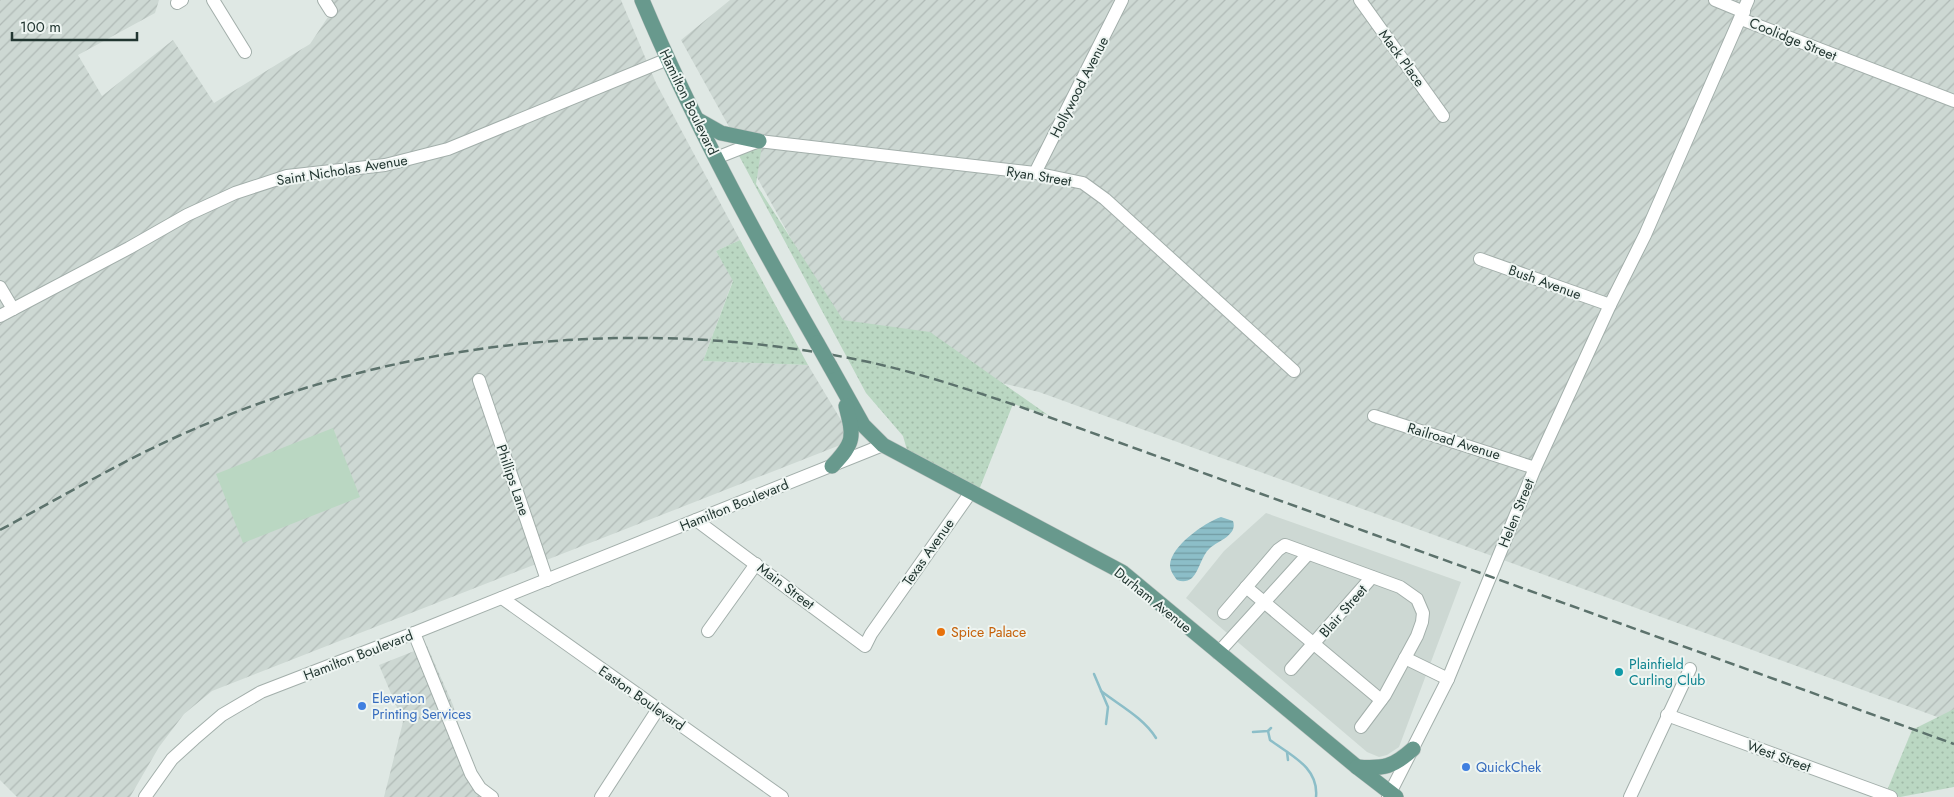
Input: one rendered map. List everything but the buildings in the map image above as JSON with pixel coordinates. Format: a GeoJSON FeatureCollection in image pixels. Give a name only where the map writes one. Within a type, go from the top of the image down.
{"type":"FeatureCollection","features":[{"type":"Feature","properties":{"kind":"main road","name":"Hamilton Boulevard"},"geometry":{"type":"LineString","coordinates":[[642,0],[668,59],[740,206],[863,425],[883,445]]}},
{"type":"Feature","properties":{"kind":"main road"},"geometry":{"type":"LineString","coordinates":[[698,120],[721,133],[759,141]]}},
{"type":"Feature","properties":{"kind":"main road"},"geometry":{"type":"LineString","coordinates":[[832,466],[847,450],[851,439],[851,425],[840,385]]}},
{"type":"Feature","properties":{"kind":"main road","name":"Durham Avenue"},"geometry":{"type":"LineString","coordinates":[[883,445],[1122,572],[1392,796]]}},
{"type":"Feature","properties":{"kind":"main road"},"geometry":{"type":"LineString","coordinates":[[1357,768],[1384,768],[1399,762],[1413,749]]}},
{"type":"Feature","properties":{"kind":"street"},"geometry":{"type":"LineString","coordinates":[[213,0],[245,52]]}},
{"type":"Feature","properties":{"kind":"street"},"geometry":{"type":"LineString","coordinates":[[324,0],[331,11]]}},
{"type":"Feature","properties":{"kind":"street","name":"Hollywood Avenue"},"geometry":{"type":"LineString","coordinates":[[1035,173],[1122,0]]}},
{"type":"Feature","properties":{"kind":"street","name":"Mack Place"},"geometry":{"type":"LineString","coordinates":[[1360,0],[1443,116]]}},
{"type":"Feature","properties":{"kind":"street"},"geometry":{"type":"LineString","coordinates":[[1715,0],[1744,10]]}},
{"type":"Feature","properties":{"kind":"street","name":"Coolidge Street"},"geometry":{"type":"LineString","coordinates":[[1645,235],[1744,10],[1954,101]]}},
{"type":"Feature","properties":{"kind":"street","name":"Saint Nicholas Avenue"},"geometry":{"type":"LineString","coordinates":[[0,316],[187,215],[235,193],[287,176],[385,165],[448,149],[668,59]]}},
{"type":"Feature","properties":{"kind":"street","name":"Ryan Street"},"geometry":{"type":"LineString","coordinates":[[716,158],[759,141],[1035,173],[1083,183],[1105,198],[1294,371]]}},
{"type":"Feature","properties":{"kind":"street","name":"Helen Street"},"geometry":{"type":"LineString","coordinates":[[1392,796],[1448,679],[1535,468],[1610,305],[1645,235]]}},
{"type":"Feature","properties":{"kind":"street","name":"Bush Avenue"},"geometry":{"type":"LineString","coordinates":[[1480,259],[1610,305]]}},
{"type":"Feature","properties":{"kind":"street"},"geometry":{"type":"LineString","coordinates":[[0,287],[13,309]]}},
{"type":"Feature","properties":{"kind":"street","name":"Phillips Lane"},"geometry":{"type":"LineString","coordinates":[[479,380],[547,580]]}},
{"type":"Feature","properties":{"kind":"street","name":"Railroad Avenue"},"geometry":{"type":"LineString","coordinates":[[1374,416],[1535,468]]}},
{"type":"Feature","properties":{"kind":"street","name":"Hamilton Boulevard"},"geometry":{"type":"LineString","coordinates":[[145,797],[172,759],[222,715],[261,692],[414,633],[883,445]]}},
{"type":"Feature","properties":{"kind":"street","name":"Texas Avenue"},"geometry":{"type":"LineString","coordinates":[[871,634],[971,492]]}},
{"type":"Feature","properties":{"kind":"street","name":"Main Street"},"geometry":{"type":"LineString","coordinates":[[696,520],[865,646],[871,634]]}},
{"type":"Feature","properties":{"kind":"street","name":"Blair Street"},"geometry":{"type":"LineString","coordinates":[[1224,614],[1278,550],[1285,546],[1400,587],[1417,599],[1423,613],[1422,622],[1405,658],[1381,700],[1360,727]]}},
{"type":"Feature","properties":{"kind":"street"},"geometry":{"type":"LineString","coordinates":[[1218,653],[1308,554]]}},
{"type":"Feature","properties":{"kind":"street"},"geometry":{"type":"LineString","coordinates":[[708,631],[756,564]]}},
{"type":"Feature","properties":{"kind":"street","name":"Blair Street"},"geometry":{"type":"LineString","coordinates":[[1291,669],[1372,577]]}},
{"type":"Feature","properties":{"kind":"street","name":"Blair Street"},"geometry":{"type":"LineString","coordinates":[[1246,587],[1381,700]]}},
{"type":"Feature","properties":{"kind":"street","name":"Easton Boulevard"},"geometry":{"type":"LineString","coordinates":[[502,598],[782,797]]}},
{"type":"Feature","properties":{"kind":"street"},"geometry":{"type":"LineString","coordinates":[[414,633],[471,774],[480,788],[492,797]]}},
{"type":"Feature","properties":{"kind":"street"},"geometry":{"type":"LineString","coordinates":[[1405,658],[1448,679]]}},
{"type":"Feature","properties":{"kind":"street"},"geometry":{"type":"LineString","coordinates":[[1630,797],[1690,669]]}},
{"type":"Feature","properties":{"kind":"street"},"geometry":{"type":"LineString","coordinates":[[601,797],[658,709]]}},
{"type":"Feature","properties":{"kind":"street","name":"West Street"},"geometry":{"type":"LineString","coordinates":[[1667,715],[1891,797]]}},
{"type":"Feature","properties":{"kind":"shaded area"},"geometry":{"type":"Polygon","coordinates":[[[0,0],[159,0],[155,13],[78,55],[102,96],[173,40],[214,103],[310,44],[328,17],[318,0],[621,0],[656,83],[740,240],[716,251],[733,280],[703,361],[808,365],[853,440],[212,691],[184,714],[159,747],[130,797],[17,797],[0,780],[0,0]]]}},
{"type":"Feature","properties":{"kind":"shaded area"},"geometry":{"type":"Polygon","coordinates":[[[730,0],[1954,0],[1954,723],[1039,392],[851,347],[681,40],[730,0]]]}},
{"type":"Feature","properties":{"kind":"shaded area"},"geometry":{"type":"Polygon","coordinates":[[[1266,513],[1461,582],[1399,747],[1387,755],[1379,757],[1367,752],[1186,598],[1224,551],[1266,513]]]}},
{"type":"Feature","properties":{"kind":"shaded area"},"geometry":{"type":"Polygon","coordinates":[[[427,646],[453,705],[472,771],[499,797],[384,797],[403,722],[379,665],[427,646]]]}},
{"type":"Feature","properties":{"kind":"green space"},"geometry":{"type":"Polygon","coordinates":[[[762,145],[756,184],[843,320],[930,332],[1048,415],[1013,404],[979,490],[907,450],[903,436],[866,393],[737,152],[762,145]]]}},
{"type":"Feature","properties":{"kind":"green space"},"geometry":{"type":"Polygon","coordinates":[[[740,240],[808,365],[703,361],[733,281],[716,251],[740,240]]]}},
{"type":"Feature","properties":{"kind":"green space"},"geometry":{"type":"Polygon","coordinates":[[[333,428],[360,497],[243,543],[216,474],[333,428]]]}},
{"type":"Feature","properties":{"kind":"green space"},"geometry":{"type":"Polygon","coordinates":[[[1954,709],[1954,787],[1900,797],[1886,793],[1912,730],[1954,709]]]}},
{"type":"Feature","properties":{"kind":"water"},"geometry":{"type":"Polygon","coordinates":[[[1221,517],[1233,521],[1233,530],[1207,551],[1192,578],[1185,581],[1177,580],[1171,571],[1170,565],[1176,550],[1206,524],[1221,517]]]}},
{"type":"Feature","properties":{"kind":"waterway"},"geometry":{"type":"LineString","coordinates":[[1094,674],[1108,707],[1106,724]]}},
{"type":"Feature","properties":{"kind":"waterway"},"geometry":{"type":"LineString","coordinates":[[1101,691],[1138,718],[1156,738]]}},
{"type":"Feature","properties":{"kind":"waterway"},"geometry":{"type":"LineString","coordinates":[[1253,732],[1268,731],[1271,728]]}},
{"type":"Feature","properties":{"kind":"waterway"},"geometry":{"type":"LineString","coordinates":[[1268,731],[1270,740],[1302,763],[1308,770],[1316,787],[1316,797]]}},
{"type":"Feature","properties":{"kind":"waterway"},"geometry":{"type":"LineString","coordinates":[[1287,752],[1288,760]]}},
{"type":"Feature","properties":{"kind":"railway"},"geometry":{"type":"LineString","coordinates":[[0,530],[124,463],[199,427],[278,397],[360,373],[443,355],[527,343],[611,338],[696,339],[780,347],[883,365],[941,381],[1018,406],[1954,744]]}},
{"type":"Feature","properties":{"kind":"place","name":"Spice Palace"},"geometry":{"type":"Point","coordinates":[941,632]}},
{"type":"Feature","properties":{"kind":"place","name":"Plainfield Curling Club"},"geometry":{"type":"Point","coordinates":[1619,672]}},
{"type":"Feature","properties":{"kind":"place","name":"Elevation Printing Services"},"geometry":{"type":"Point","coordinates":[362,706]}},
{"type":"Feature","properties":{"kind":"place","name":"QuickChek"},"geometry":{"type":"Point","coordinates":[1466,767]}}]}
